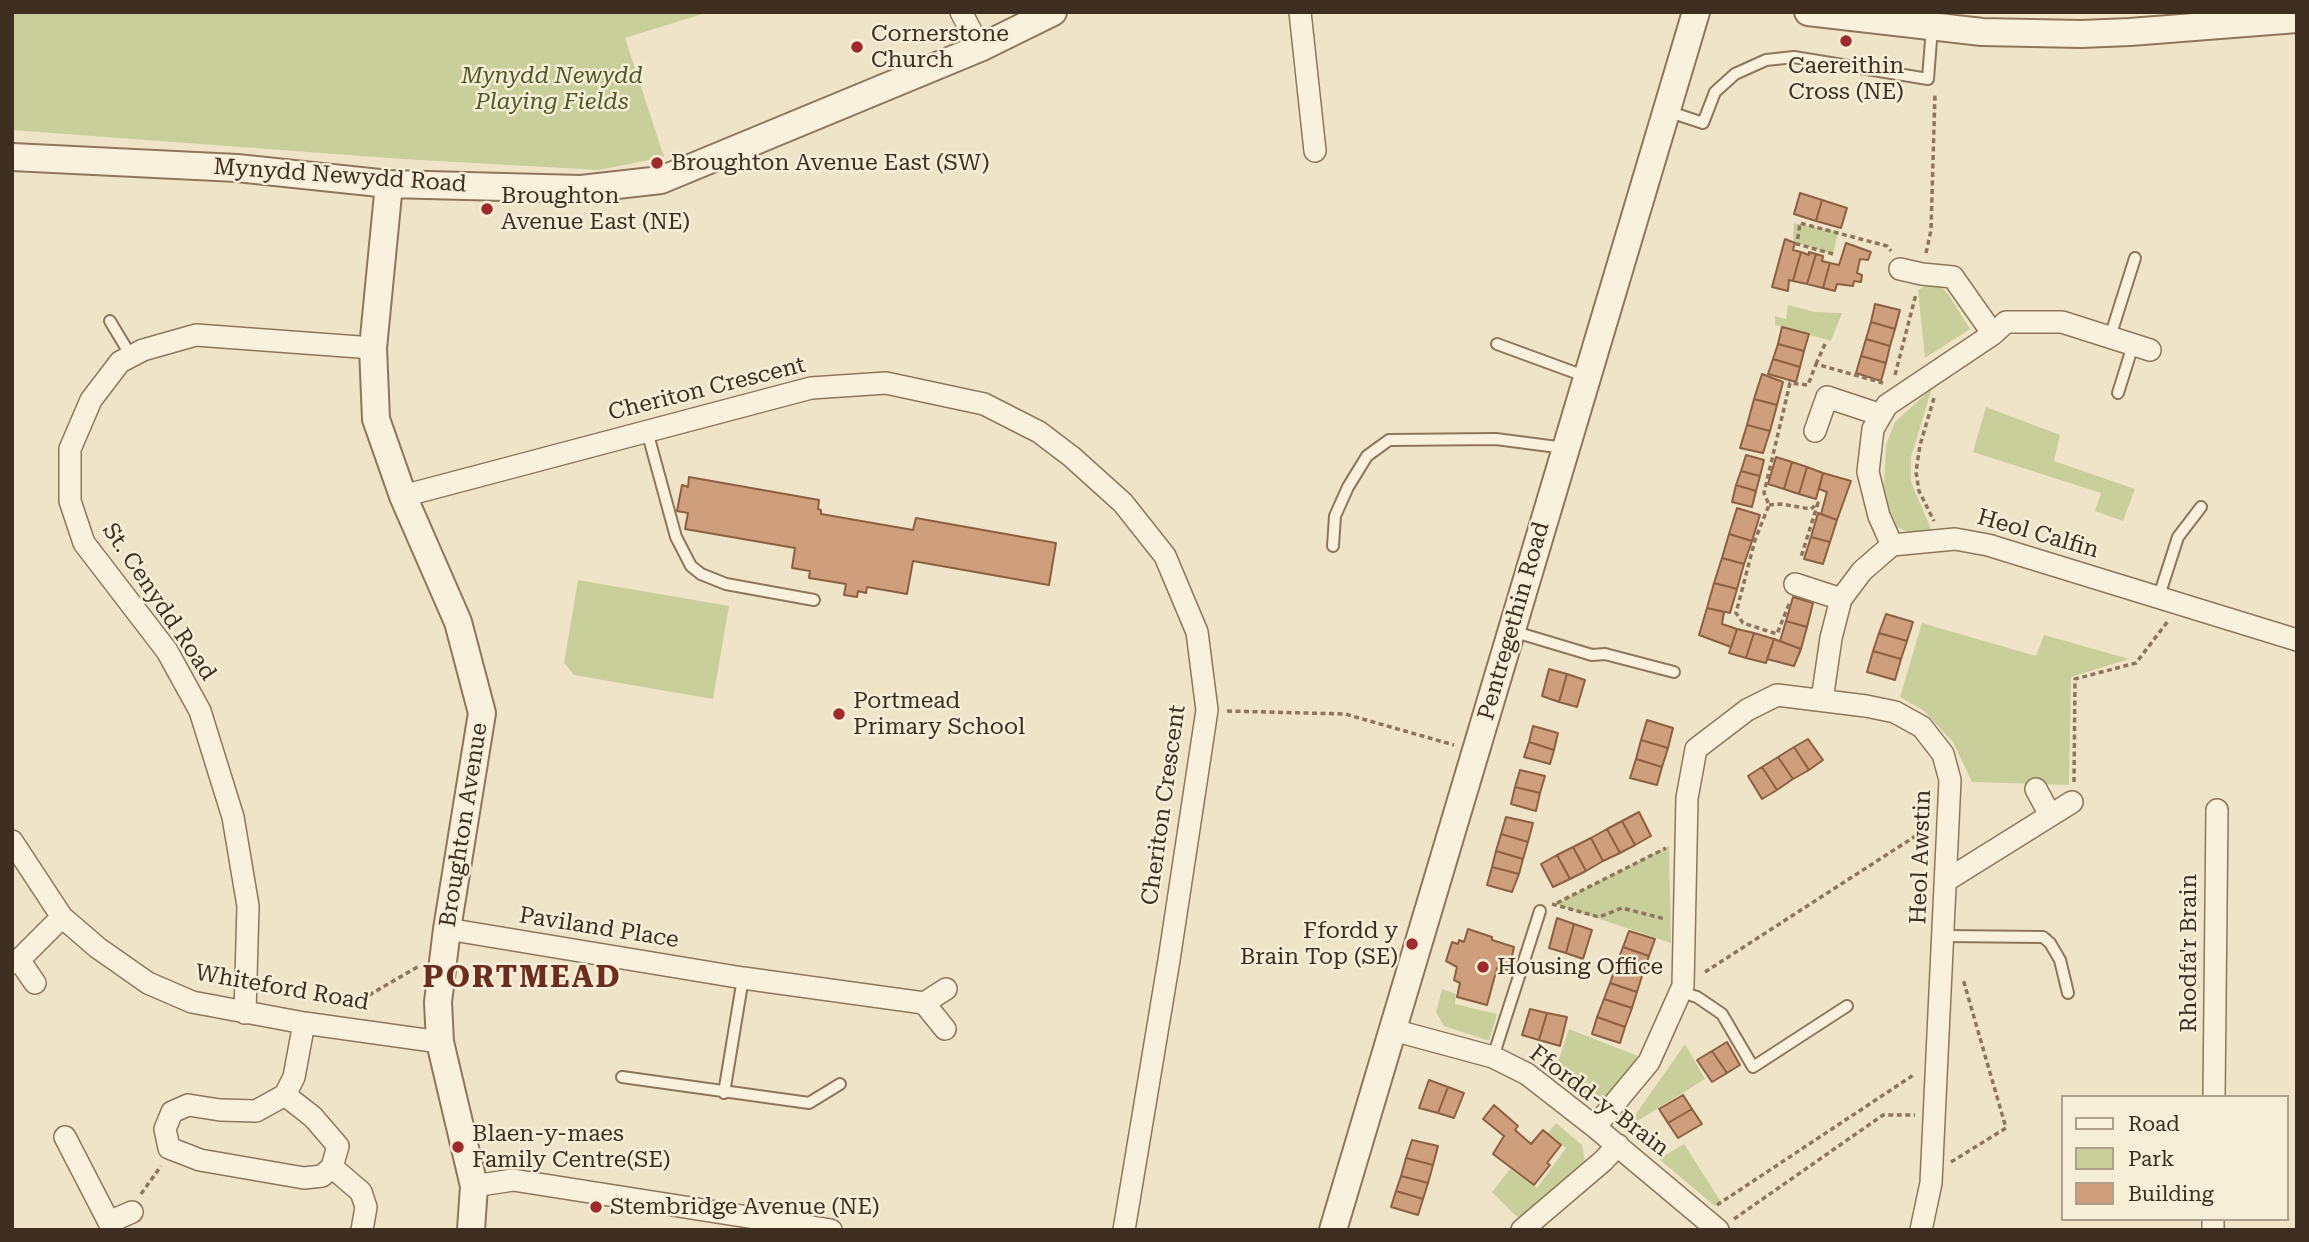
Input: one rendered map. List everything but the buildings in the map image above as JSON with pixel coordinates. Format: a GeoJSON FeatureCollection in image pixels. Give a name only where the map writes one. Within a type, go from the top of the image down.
{"type":"FeatureCollection","features":[{"type":"Feature","properties":{"kind":"street"},"geometry":{"type":"LineString","coordinates":[[961,12],[980,48]]}},
{"type":"Feature","properties":{"kind":"street","name":"Mynydd Newydd Road"},"geometry":{"type":"LineString","coordinates":[[12,157],[237,168],[389,184],[581,189],[661,180],[980,48],[1053,12]]}},
{"type":"Feature","properties":{"kind":"street"},"geometry":{"type":"LineString","coordinates":[[1300,12],[1315,151]]}},
{"type":"Feature","properties":{"kind":"street","name":"Pentregethin Road"},"geometry":{"type":"LineString","coordinates":[[1333,1230],[1696,12]]}},
{"type":"Feature","properties":{"kind":"street"},"geometry":{"type":"LineString","coordinates":[[1808,12],[1982,32],[2081,34],[2297,19]]}},
{"type":"Feature","properties":{"kind":"street","name":"Broughton Avenue"},"geometry":{"type":"LineString","coordinates":[[389,184],[373,348],[376,419],[403,496],[458,622],[482,713],[441,964],[438,1002],[440,1042],[474,1186],[471,1230]]}},
{"type":"Feature","properties":{"kind":"street"},"geometry":{"type":"LineString","coordinates":[[1900,269],[1953,277],[1993,334]]}},
{"type":"Feature","properties":{"kind":"street"},"geometry":{"type":"LineString","coordinates":[[1822,700],[1831,639],[1841,599],[1862,571],[1892,545],[1880,516],[1868,472],[1873,429],[1887,405],[2006,323],[2062,322],[2142,347]]}},
{"type":"Feature","properties":{"kind":"street","name":"St. Cenydd Road"},"geometry":{"type":"LineString","coordinates":[[244,1013],[248,906],[233,817],[200,711],[167,651],[84,543],[69,501],[70,449],[92,400],[120,362],[142,349],[196,335],[373,348]]}},
{"type":"Feature","properties":{"kind":"street","name":"Cheriton Crescent"},"geometry":{"type":"LineString","coordinates":[[403,496],[811,388],[886,383],[984,404],[1039,432],[1073,457],[1124,503],[1165,556],[1197,632],[1207,710],[1124,1230]]}},
{"type":"Feature","properties":{"kind":"street"},"geometry":{"type":"LineString","coordinates":[[1815,431],[1827,397],[1881,415]]}},
{"type":"Feature","properties":{"kind":"street","name":"Heol Calfin"},"geometry":{"type":"LineString","coordinates":[[1892,545],[1940,539],[1988,545],[2297,640]]}},
{"type":"Feature","properties":{"kind":"street"},"geometry":{"type":"LineString","coordinates":[[1793,592],[1841,599]]}},
{"type":"Feature","properties":{"kind":"street","name":"Heol Awstin"},"geometry":{"type":"LineString","coordinates":[[1595,1127],[1649,1062],[1682,989],[1687,798],[1696,749],[1746,710],[1777,695],[1895,712],[1922,727],[1943,754],[1950,780],[1932,1175],[1921,1230]]}},
{"type":"Feature","properties":{"kind":"street"},"geometry":{"type":"LineString","coordinates":[[2036,789],[2050,815]]}},
{"type":"Feature","properties":{"kind":"street"},"geometry":{"type":"LineString","coordinates":[[1947,880],[2072,802]]}},
{"type":"Feature","properties":{"kind":"street","name":"Rhodfa'r Brain"},"geometry":{"type":"LineString","coordinates":[[2214,1095],[2217,810]]}},
{"type":"Feature","properties":{"kind":"street","name":"Whiteford Road"},"geometry":{"type":"LineString","coordinates":[[12,841],[62,917],[98,948],[148,983],[192,1002],[244,1013],[440,1042]]}},
{"type":"Feature","properties":{"kind":"street"},"geometry":{"type":"LineString","coordinates":[[35,983],[15,962],[62,917]]}},
{"type":"Feature","properties":{"kind":"street","name":"Paviland Place"},"geometry":{"type":"LineString","coordinates":[[447,929],[743,978],[924,1003]]}},
{"type":"Feature","properties":{"kind":"street"},"geometry":{"type":"LineString","coordinates":[[945,1029],[924,1003],[946,989]]}},
{"type":"Feature","properties":{"kind":"street"},"geometry":{"type":"LineString","coordinates":[[285,1095],[313,1116],[338,1146],[332,1167],[322,1176],[304,1178],[200,1160],[169,1149],[165,1129],[172,1112],[188,1105],[220,1110],[256,1111],[285,1095],[294,1077],[304,1023]]}},
{"type":"Feature","properties":{"kind":"street","name":"Ffordd-y-Brain"},"geometry":{"type":"LineString","coordinates":[[1393,1030],[1493,1057],[1527,1074],[1618,1145],[1718,1230]]}},
{"type":"Feature","properties":{"kind":"street"},"geometry":{"type":"LineString","coordinates":[[65,1137],[111,1226],[132,1212]]}},
{"type":"Feature","properties":{"kind":"street"},"geometry":{"type":"LineString","coordinates":[[1522,1230],[1618,1145]]}},
{"type":"Feature","properties":{"kind":"street"},"geometry":{"type":"LineString","coordinates":[[332,1167],[361,1192],[366,1207],[362,1230]]}},
{"type":"Feature","properties":{"kind":"street"},"geometry":{"type":"LineString","coordinates":[[474,1186],[513,1180],[831,1230]]}},
{"type":"Feature","properties":{"kind":"lane"},"geometry":{"type":"LineString","coordinates":[[1667,111],[1703,123],[1715,92],[1735,74],[1766,60],[1794,57],[1928,79],[1932,27]]}},
{"type":"Feature","properties":{"kind":"lane"},"geometry":{"type":"LineString","coordinates":[[2109,337],[2135,258]]}},
{"type":"Feature","properties":{"kind":"lane"},"geometry":{"type":"LineString","coordinates":[[110,321],[131,356]]}},
{"type":"Feature","properties":{"kind":"lane"},"geometry":{"type":"LineString","coordinates":[[1497,344],[1587,377]]}},
{"type":"Feature","properties":{"kind":"lane"},"geometry":{"type":"LineString","coordinates":[[2118,393],[2142,347]]}},
{"type":"Feature","properties":{"kind":"lane"},"geometry":{"type":"LineString","coordinates":[[647,431],[676,537],[691,566],[710,579],[726,584],[814,600]]}},
{"type":"Feature","properties":{"kind":"lane"},"geometry":{"type":"LineString","coordinates":[[1333,546],[1335,516],[1348,486],[1367,456],[1389,440],[1496,439],[1565,448]]}},
{"type":"Feature","properties":{"kind":"lane"},"geometry":{"type":"LineString","coordinates":[[2167,599],[2178,537],[2201,507]]}},
{"type":"Feature","properties":{"kind":"lane"},"geometry":{"type":"LineString","coordinates":[[1512,631],[1592,655],[1605,653],[1674,673]]}},
{"type":"Feature","properties":{"kind":"lane"},"geometry":{"type":"LineString","coordinates":[[1493,1057],[1540,911]]}},
{"type":"Feature","properties":{"kind":"lane"},"geometry":{"type":"LineString","coordinates":[[1944,936],[2043,937],[2060,960],[2068,993]]}},
{"type":"Feature","properties":{"kind":"lane"},"geometry":{"type":"LineString","coordinates":[[724,1093],[743,978]]}},
{"type":"Feature","properties":{"kind":"lane"},"geometry":{"type":"LineString","coordinates":[[1682,989],[1722,1014],[1753,1067],[1847,1006]]}},
{"type":"Feature","properties":{"kind":"lane"},"geometry":{"type":"LineString","coordinates":[[622,1077],[808,1103],[841,1084]]}},
{"type":"Feature","properties":{"kind":"path"},"geometry":{"type":"LineString","coordinates":[[1816,363],[1892,387],[1931,230],[1936,95],[1928,79]]}},
{"type":"Feature","properties":{"kind":"path"},"geometry":{"type":"LineString","coordinates":[[1833,254],[1797,244],[1800,223],[1888,246],[1900,269]]}},
{"type":"Feature","properties":{"kind":"path"},"geometry":{"type":"LineString","coordinates":[[1793,592],[1777,634],[1743,623],[1735,613],[1755,540],[1769,505],[1764,494],[1790,383],[1808,386],[1825,344]]}},
{"type":"Feature","properties":{"kind":"path"},"geometry":{"type":"LineString","coordinates":[[1931,377],[1937,388],[1920,445],[1916,472],[1919,491],[1934,520],[1940,539]]}},
{"type":"Feature","properties":{"kind":"path"},"geometry":{"type":"LineString","coordinates":[[1769,505],[1781,504],[1811,509],[1818,503],[1801,557]]}},
{"type":"Feature","properties":{"kind":"path"},"geometry":{"type":"LineString","coordinates":[[2072,802],[2075,679],[2136,663],[2167,625],[2167,599]]}},
{"type":"Feature","properties":{"kind":"path"},"geometry":{"type":"LineString","coordinates":[[1207,710],[1345,714],[1476,751]]}},
{"type":"Feature","properties":{"kind":"path"},"geometry":{"type":"LineString","coordinates":[[1682,989],[1949,814]]}},
{"type":"Feature","properties":{"kind":"path"},"geometry":{"type":"LineString","coordinates":[[1555,904],[1670,846],[1686,842]]}},
{"type":"Feature","properties":{"kind":"path"},"geometry":{"type":"LineString","coordinates":[[1540,911],[1545,904],[1555,904],[1599,917],[1622,908],[1685,924]]}},
{"type":"Feature","properties":{"kind":"path"},"geometry":{"type":"LineString","coordinates":[[326,1025],[348,1006],[426,962],[441,964]]}},
{"type":"Feature","properties":{"kind":"path"},"geometry":{"type":"LineString","coordinates":[[1932,1175],[2006,1128],[1962,976],[1942,967]]}},
{"type":"Feature","properties":{"kind":"path"},"geometry":{"type":"LineString","coordinates":[[1701,1215],[1937,1060]]}},
{"type":"Feature","properties":{"kind":"path"},"geometry":{"type":"LineString","coordinates":[[1718,1230],[1883,1115],[1934,1115]]}},
{"type":"Feature","properties":{"kind":"path"},"geometry":{"type":"LineString","coordinates":[[132,1212],[134,1204],[172,1150]]}},
{"type":"Feature","properties":{"kind":"green space","name":"Mynydd Newydd Playing Fields"},"geometry":{"type":"Polygon","coordinates":[[[12,12],[709,12],[625,38],[664,157],[599,170],[402,159],[12,130],[12,12]]]}},
{"type":"Feature","properties":{"kind":"green space"},"geometry":{"type":"Polygon","coordinates":[[[1794,223],[1838,232],[1833,254],[1793,242],[1794,223]]]}},
{"type":"Feature","properties":{"kind":"green space"},"geometry":{"type":"Polygon","coordinates":[[[1928,285],[1940,286],[1948,294],[1970,329],[1925,358],[1918,290],[1928,285]]]}},
{"type":"Feature","properties":{"kind":"green space"},"geometry":{"type":"Polygon","coordinates":[[[1788,305],[1815,312],[1842,313],[1831,341],[1775,325],[1775,316],[1786,319],[1788,305]]]}},
{"type":"Feature","properties":{"kind":"green space"},"geometry":{"type":"Polygon","coordinates":[[[1932,388],[1911,457],[1911,482],[1932,531],[1911,533],[1897,527],[1889,507],[1884,486],[1886,445],[1895,422],[1932,388]]]}},
{"type":"Feature","properties":{"kind":"green space"},"geometry":{"type":"Polygon","coordinates":[[[1986,407],[2060,435],[2054,461],[2135,489],[2123,521],[2095,511],[2101,493],[1973,452],[1986,407]]]}},
{"type":"Feature","properties":{"kind":"green space"},"geometry":{"type":"Polygon","coordinates":[[[578,580],[729,606],[713,699],[574,675],[564,663],[578,580]]]}},
{"type":"Feature","properties":{"kind":"green space"},"geometry":{"type":"Polygon","coordinates":[[[1922,623],[2036,656],[2044,635],[2129,659],[2071,677],[2069,785],[1972,782],[1953,742],[1924,711],[1900,697],[1922,623]]]}},
{"type":"Feature","properties":{"kind":"green space"},"geometry":{"type":"Polygon","coordinates":[[[1669,846],[1671,943],[1555,904],[1669,846]]]}},
{"type":"Feature","properties":{"kind":"green space"},"geometry":{"type":"Polygon","coordinates":[[[1442,989],[1456,994],[1455,1004],[1497,1014],[1489,1041],[1444,1026],[1436,1012],[1442,989]]]}},
{"type":"Feature","properties":{"kind":"green space"},"geometry":{"type":"Polygon","coordinates":[[[1569,1029],[1638,1056],[1609,1097],[1582,1094],[1555,1071],[1569,1029]]]}},
{"type":"Feature","properties":{"kind":"green space"},"geometry":{"type":"Polygon","coordinates":[[[1685,1044],[1705,1079],[1636,1122],[1636,1114],[1685,1044]]]}},
{"type":"Feature","properties":{"kind":"green space"},"geometry":{"type":"Polygon","coordinates":[[[1556,1123],[1582,1145],[1586,1168],[1521,1218],[1492,1192],[1510,1169],[1537,1188],[1566,1148],[1548,1133],[1556,1123]]]}},
{"type":"Feature","properties":{"kind":"green space"},"geometry":{"type":"Polygon","coordinates":[[[1684,1144],[1721,1202],[1715,1206],[1659,1159],[1684,1144]]]}},
{"type":"Feature","properties":{"kind":"place","name":"Caereithin Cross (NE)"},"geometry":{"type":"Point","coordinates":[1846,41]}},
{"type":"Feature","properties":{"kind":"place","name":"Cornerstone Church"},"geometry":{"type":"Point","coordinates":[857,47]}},
{"type":"Feature","properties":{"kind":"place","name":"Broughton Avenue East (SW)"},"geometry":{"type":"Point","coordinates":[657,163]}},
{"type":"Feature","properties":{"kind":"place","name":"Broughton Avenue East (NE)"},"geometry":{"type":"Point","coordinates":[487,209]}},
{"type":"Feature","properties":{"kind":"place","name":"Portmead Primary School"},"geometry":{"type":"Point","coordinates":[839,714]}},
{"type":"Feature","properties":{"kind":"place","name":"Ffordd y Brain Top (SE)"},"geometry":{"type":"Point","coordinates":[1412,944]}},
{"type":"Feature","properties":{"kind":"place","name":"Housing Office"},"geometry":{"type":"Point","coordinates":[1483,967]}},
{"type":"Feature","properties":{"kind":"place","name":"Blaen-y-maes Family Centre(SE)"},"geometry":{"type":"Point","coordinates":[458,1147]}},
{"type":"Feature","properties":{"kind":"place","name":"Stembridge Avenue (NE)"},"geometry":{"type":"Point","coordinates":[596,1207]}},
{"type":"Feature","properties":{"kind":"district","name":"PORTMEAD"},"geometry":{"type":"Point","coordinates":[522,978]}}]}
